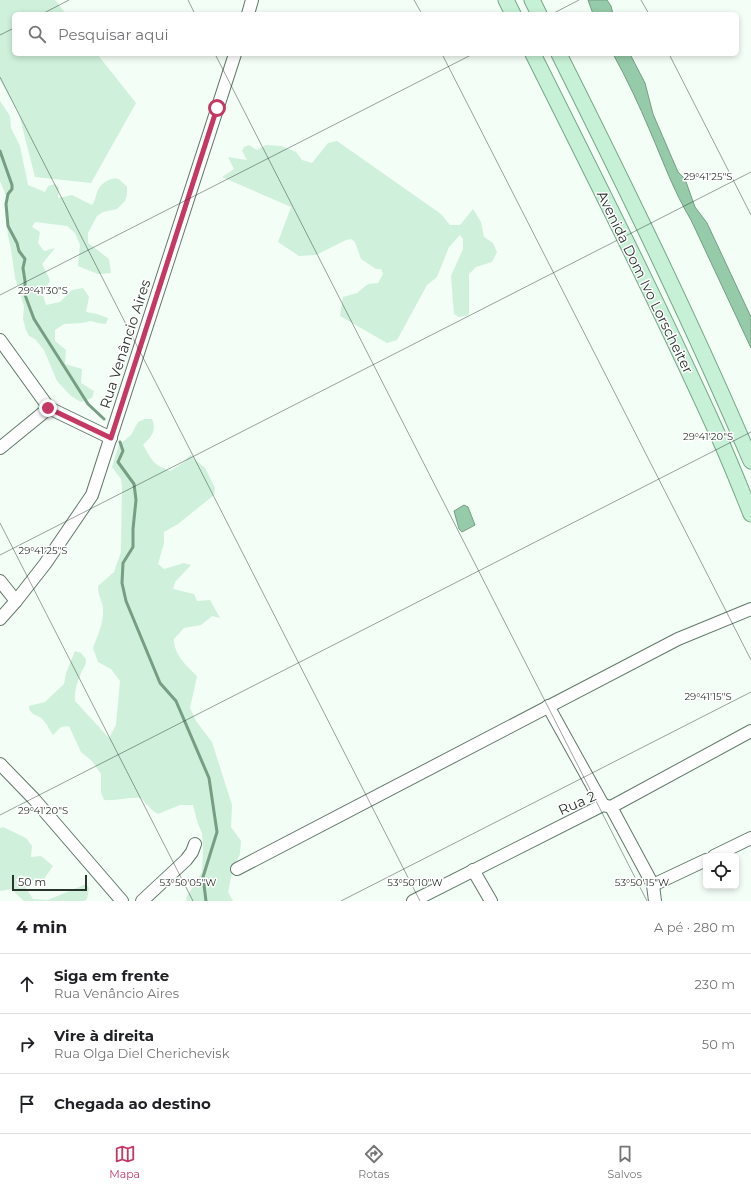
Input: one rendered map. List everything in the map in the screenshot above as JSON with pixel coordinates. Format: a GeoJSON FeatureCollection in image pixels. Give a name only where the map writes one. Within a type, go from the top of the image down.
{"type":"FeatureCollection","features":[{"type":"Feature","properties":{"kind":"main road"},"geometry":{"type":"LineString","coordinates":[[506,0],[512,12]]}},
{"type":"Feature","properties":{"kind":"main road"},"geometry":{"type":"LineString","coordinates":[[532,0],[538,12]]}},
{"type":"Feature","properties":{"kind":"main road","name":"Avenida Dom Ivo Lorscheiter"},"geometry":{"type":"LineString","coordinates":[[534,56],[649,289],[717,433],[751,514]]}},
{"type":"Feature","properties":{"kind":"main road","name":"Avenida Dom Ivo Lorscheiter"},"geometry":{"type":"LineString","coordinates":[[560,56],[638,213],[681,304],[751,461]]}},
{"type":"Feature","properties":{"kind":"street"},"geometry":{"type":"LineString","coordinates":[[249,12],[252,0]]}},
{"type":"Feature","properties":{"kind":"street","name":"Rua Venâncio Aires"},"geometry":{"type":"LineString","coordinates":[[0,619],[45,564],[92,495],[234,56]]}},
{"type":"Feature","properties":{"kind":"street"},"geometry":{"type":"LineString","coordinates":[[0,340],[48,408],[111,438]]}},
{"type":"Feature","properties":{"kind":"street"},"geometry":{"type":"LineString","coordinates":[[0,448],[48,408]]}},
{"type":"Feature","properties":{"kind":"street"},"geometry":{"type":"LineString","coordinates":[[0,582],[16,601]]}},
{"type":"Feature","properties":{"kind":"street"},"geometry":{"type":"LineString","coordinates":[[237,869],[678,639],[751,609]]}},
{"type":"Feature","properties":{"kind":"street"},"geometry":{"type":"LineString","coordinates":[[548,706],[653,885],[655,901]]}},
{"type":"Feature","properties":{"kind":"street","name":"Rua 2"},"geometry":{"type":"LineString","coordinates":[[413,901],[607,806],[751,731]]}},
{"type":"Feature","properties":{"kind":"street"},"geometry":{"type":"LineString","coordinates":[[0,764],[34,799],[122,901]]}},
{"type":"Feature","properties":{"kind":"street"},"geometry":{"type":"LineString","coordinates":[[720,853],[751,838]]}},
{"type":"Feature","properties":{"kind":"street"},"geometry":{"type":"LineString","coordinates":[[142,901],[186,860],[192,852],[195,844]]}},
{"type":"Feature","properties":{"kind":"street"},"geometry":{"type":"LineString","coordinates":[[653,885],[703,861]]}},
{"type":"Feature","properties":{"kind":"street"},"geometry":{"type":"LineString","coordinates":[[474,870],[491,901]]}},
{"type":"Feature","properties":{"kind":"shaded area"},"geometry":{"type":"Polygon","coordinates":[[[0,0],[55,0],[64,12],[12,12],[12,56],[99,56],[136,103],[91,183],[35,177],[19,114],[0,80],[0,0]]]}},
{"type":"Feature","properties":{"kind":"shaded area"},"geometry":{"type":"Polygon","coordinates":[[[588,0],[607,0],[612,12],[592,12],[588,0]]]}},
{"type":"Feature","properties":{"kind":"shaded area"},"geometry":{"type":"Polygon","coordinates":[[[614,56],[631,56],[645,83],[653,114],[678,172],[685,179],[695,207],[707,223],[751,317],[751,348],[674,187],[646,121],[614,56]]]}},
{"type":"Feature","properties":{"kind":"shaded area"},"geometry":{"type":"Polygon","coordinates":[[[0,101],[10,116],[11,128],[20,146],[28,185],[45,192],[48,186],[55,184],[59,188],[58,198],[72,195],[92,205],[97,192],[104,182],[114,178],[120,180],[127,187],[125,201],[117,209],[103,212],[97,216],[88,233],[88,243],[109,259],[111,273],[98,274],[78,266],[80,245],[75,233],[67,226],[35,222],[32,227],[40,232],[38,243],[44,251],[55,248],[42,264],[50,280],[43,295],[46,305],[60,302],[72,290],[83,288],[89,297],[86,312],[108,318],[106,324],[91,321],[64,324],[55,330],[55,341],[66,350],[65,364],[82,369],[81,383],[94,391],[92,398],[81,402],[71,396],[57,381],[44,350],[35,339],[29,336],[23,319],[24,306],[15,278],[8,236],[6,212],[7,198],[0,181],[0,101]]]}},
{"type":"Feature","properties":{"kind":"shaded area"},"geometry":{"type":"Polygon","coordinates":[[[337,141],[441,214],[450,225],[460,225],[473,209],[481,222],[484,237],[493,243],[497,252],[492,262],[476,267],[469,274],[469,315],[459,317],[454,314],[451,276],[463,249],[463,239],[460,235],[449,247],[437,277],[427,285],[397,340],[387,343],[340,316],[343,297],[357,293],[368,284],[378,283],[383,274],[381,269],[376,269],[361,259],[355,242],[351,239],[346,240],[316,255],[299,256],[278,242],[291,207],[222,177],[234,169],[228,157],[247,160],[242,151],[244,147],[249,145],[257,150],[266,145],[281,146],[296,152],[302,160],[312,163],[328,143],[337,141]]]}},
{"type":"Feature","properties":{"kind":"shaded area"},"geometry":{"type":"Polygon","coordinates":[[[145,419],[152,419],[154,427],[152,434],[143,445],[156,464],[170,471],[184,462],[190,455],[205,468],[215,488],[214,495],[178,524],[164,532],[164,543],[158,564],[164,569],[184,563],[191,565],[175,582],[173,589],[194,594],[197,601],[210,600],[220,618],[212,616],[201,625],[184,628],[174,639],[178,655],[197,676],[190,708],[196,721],[212,742],[232,805],[231,827],[241,841],[240,854],[233,869],[228,892],[233,901],[187,901],[186,898],[202,872],[202,833],[193,805],[180,805],[158,814],[153,811],[141,798],[104,800],[101,792],[101,774],[92,761],[81,752],[69,726],[61,727],[53,735],[47,724],[29,709],[29,706],[45,702],[64,684],[66,673],[75,651],[81,653],[86,659],[76,687],[75,701],[109,738],[116,725],[120,681],[111,669],[98,662],[93,648],[103,618],[103,608],[98,586],[114,572],[121,552],[122,487],[121,479],[112,467],[119,445],[131,435],[138,422],[145,419]]]}},
{"type":"Feature","properties":{"kind":"shaded area"},"geometry":{"type":"Polygon","coordinates":[[[464,505],[468,507],[475,525],[462,532],[459,529],[454,511],[464,505]]]}},
{"type":"Feature","properties":{"kind":"shaded area"},"geometry":{"type":"Polygon","coordinates":[[[3,827],[26,838],[32,846],[31,857],[41,856],[53,866],[44,879],[22,882],[33,899],[48,900],[86,884],[89,888],[87,899],[84,901],[24,901],[11,889],[1,891],[0,828],[3,827]]]}},
{"type":"Feature","properties":{"kind":"waterway"},"geometry":{"type":"LineString","coordinates":[[0,151],[12,185],[12,189],[8,194],[6,204],[8,226],[17,243],[19,251],[25,259],[23,268],[25,295],[34,319],[88,404],[104,419]]}},
{"type":"Feature","properties":{"kind":"waterway"},"geometry":{"type":"LineString","coordinates":[[120,442],[123,451],[118,462],[134,484],[136,500],[133,547],[123,563],[122,583],[126,601],[160,683],[176,701],[209,778],[217,832],[203,877],[206,901]]}},
{"type":"Feature","properties":{"kind":"route"},"geometry":{"type":"LineString","coordinates":[[48,408],[111,438],[217,108]]}}]}
